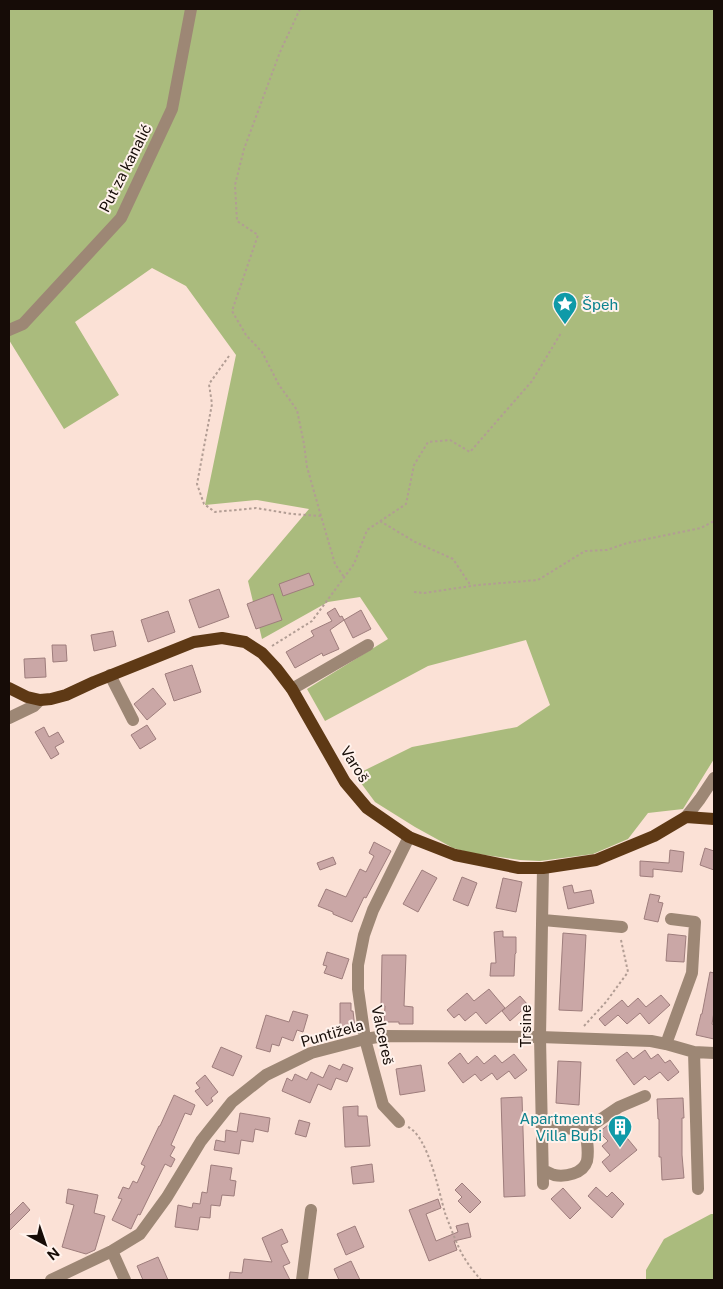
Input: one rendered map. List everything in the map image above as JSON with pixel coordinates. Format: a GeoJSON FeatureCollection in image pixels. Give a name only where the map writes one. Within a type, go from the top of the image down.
{"type":"FeatureCollection","features":[{"type":"Feature","properties":{"kind":"main road","name":"Varoš"},"geometry":{"type":"LineString","coordinates":[[9,688],[27,697],[40,700],[51,699],[66,695],[110,675],[194,642],[222,638],[246,642],[262,653],[292,690],[345,782],[368,808],[409,837],[455,855],[519,868],[543,868],[596,860],[654,836],[686,817]]}},
{"type":"Feature","properties":{"kind":"main road"},"geometry":{"type":"LineString","coordinates":[[686,817],[714,819]]}},
{"type":"Feature","properties":{"kind":"street","name":"Put za kanalić"},"geometry":{"type":"LineString","coordinates":[[9,330],[23,324],[121,218],[172,109],[191,9]]}},
{"type":"Feature","properties":{"kind":"street"},"geometry":{"type":"LineString","coordinates":[[292,690],[368,645]]}},
{"type":"Feature","properties":{"kind":"street"},"geometry":{"type":"LineString","coordinates":[[110,675],[133,720]]}},
{"type":"Feature","properties":{"kind":"street"},"geometry":{"type":"LineString","coordinates":[[9,718],[34,706],[40,700]]}},
{"type":"Feature","properties":{"kind":"street"},"geometry":{"type":"LineString","coordinates":[[686,817],[714,778]]}},
{"type":"Feature","properties":{"kind":"street","name":"Valcereš"},"geometry":{"type":"LineString","coordinates":[[399,1122],[383,1104],[365,1039],[358,989],[358,965],[364,935],[373,910],[409,837]]}},
{"type":"Feature","properties":{"kind":"street","name":"Trsine"},"geometry":{"type":"LineString","coordinates":[[543,868],[540,1037],[543,1184]]}},
{"type":"Feature","properties":{"kind":"street"},"geometry":{"type":"LineString","coordinates":[[666,1044],[692,973],[695,922],[670,919]]}},
{"type":"Feature","properties":{"kind":"street"},"geometry":{"type":"LineString","coordinates":[[543,920],[622,934]]}},
{"type":"Feature","properties":{"kind":"street","name":"Puntižela"},"geometry":{"type":"LineString","coordinates":[[51,1280],[112,1252],[140,1234],[167,1198],[200,1141],[232,1102],[266,1075],[311,1053],[384,1036],[540,1037],[651,1041],[694,1052],[714,1053]]}},
{"type":"Feature","properties":{"kind":"street"},"geometry":{"type":"LineString","coordinates":[[694,1052],[698,1188]]}},
{"type":"Feature","properties":{"kind":"street"},"geometry":{"type":"LineString","coordinates":[[542,1126],[585,1130],[618,1108],[645,1096]]}},
{"type":"Feature","properties":{"kind":"street"},"geometry":{"type":"LineString","coordinates":[[543,1170],[554,1175],[572,1175],[581,1170],[586,1163],[588,1149],[585,1130]]}},
{"type":"Feature","properties":{"kind":"street"},"geometry":{"type":"LineString","coordinates":[[302,1280],[312,1210]]}},
{"type":"Feature","properties":{"kind":"street"},"geometry":{"type":"LineString","coordinates":[[112,1252],[125,1280]]}},
{"type":"Feature","properties":{"kind":"path"},"geometry":{"type":"LineString","coordinates":[[300,9],[280,52],[244,149],[236,185],[237,221],[258,235],[232,311],[246,334],[262,352],[280,385],[297,410],[304,444],[306,467],[334,564],[344,577]]}},
{"type":"Feature","properties":{"kind":"path"},"geometry":{"type":"LineString","coordinates":[[262,653],[312,622],[354,564],[368,530],[406,504],[414,465],[428,442],[450,440],[470,452],[532,381],[562,333]]}},
{"type":"Feature","properties":{"kind":"path"},"geometry":{"type":"LineString","coordinates":[[229,356],[209,384],[212,404],[197,484],[204,504],[215,512],[256,508],[292,514],[321,516]]}},
{"type":"Feature","properties":{"kind":"path"},"geometry":{"type":"LineString","coordinates":[[380,521],[415,542],[453,559],[471,586]]}},
{"type":"Feature","properties":{"kind":"path"},"geometry":{"type":"LineString","coordinates":[[414,592],[424,593],[471,586],[538,580],[585,551],[606,550],[627,543],[701,528],[714,521]]}},
{"type":"Feature","properties":{"kind":"path"},"geometry":{"type":"LineString","coordinates":[[573,1038],[606,1002],[628,972],[622,934]]}},
{"type":"Feature","properties":{"kind":"path"},"geometry":{"type":"LineString","coordinates":[[399,1122],[413,1129],[423,1143],[446,1216],[462,1255],[481,1280]]}},
{"type":"Feature","properties":{"kind":"green space"},"geometry":{"type":"Polygon","coordinates":[[[9,9],[714,9],[714,759],[683,809],[648,813],[628,839],[593,854],[540,861],[471,853],[453,848],[375,802],[355,775],[412,747],[517,727],[550,705],[526,640],[428,666],[325,721],[307,689],[388,639],[360,597],[328,602],[262,639],[248,581],[309,509],[257,500],[205,505],[236,355],[186,286],[152,268],[75,322],[119,395],[64,429],[9,340],[9,9]]]}},
{"type":"Feature","properties":{"kind":"green space"},"geometry":{"type":"Polygon","coordinates":[[[714,1214],[714,1280],[646,1280],[646,1270],[664,1239],[714,1214]]]}},
{"type":"Feature","properties":{"kind":"building"},"geometry":{"type":"Polygon","coordinates":[[[309,573],[314,585],[283,596],[279,584],[309,573]]]}},
{"type":"Feature","properties":{"kind":"building"},"geometry":{"type":"Polygon","coordinates":[[[219,589],[229,617],[199,628],[189,600],[219,589]]]}},
{"type":"Feature","properties":{"kind":"building"},"geometry":{"type":"Polygon","coordinates":[[[273,594],[282,620],[256,629],[247,604],[273,594]]]}},
{"type":"Feature","properties":{"kind":"building"},"geometry":{"type":"Polygon","coordinates":[[[335,608],[344,620],[330,630],[339,649],[323,656],[322,653],[295,668],[286,652],[314,636],[311,631],[332,621],[327,613],[335,608]]]}},
{"type":"Feature","properties":{"kind":"building"},"geometry":{"type":"Polygon","coordinates":[[[361,610],[371,629],[353,638],[344,620],[361,610]]]}},
{"type":"Feature","properties":{"kind":"building"},"geometry":{"type":"Polygon","coordinates":[[[168,611],[175,632],[148,642],[141,620],[168,611]]]}},
{"type":"Feature","properties":{"kind":"building"},"geometry":{"type":"Polygon","coordinates":[[[113,631],[116,646],[94,651],[91,635],[113,631]]]}},
{"type":"Feature","properties":{"kind":"building"},"geometry":{"type":"Polygon","coordinates":[[[52,645],[66,645],[67,661],[53,662],[52,645]]]}},
{"type":"Feature","properties":{"kind":"building"},"geometry":{"type":"Polygon","coordinates":[[[45,658],[46,677],[25,678],[24,659],[45,658]]]}},
{"type":"Feature","properties":{"kind":"building"},"geometry":{"type":"Polygon","coordinates":[[[192,665],[201,692],[174,701],[165,674],[192,665]]]}},
{"type":"Feature","properties":{"kind":"building"},"geometry":{"type":"Polygon","coordinates":[[[153,688],[166,704],[147,720],[134,704],[153,688]]]}},
{"type":"Feature","properties":{"kind":"building"},"geometry":{"type":"Polygon","coordinates":[[[147,725],[156,739],[140,749],[131,735],[147,725]]]}},
{"type":"Feature","properties":{"kind":"building"},"geometry":{"type":"Polygon","coordinates":[[[44,727],[49,737],[58,732],[64,742],[55,747],[59,754],[51,759],[35,732],[44,727]]]}},
{"type":"Feature","properties":{"kind":"building"},"geometry":{"type":"Polygon","coordinates":[[[374,842],[391,851],[366,898],[364,897],[352,922],[318,906],[326,889],[346,897],[360,869],[366,872],[374,856],[369,853],[374,842]]]}},
{"type":"Feature","properties":{"kind":"building"},"geometry":{"type":"Polygon","coordinates":[[[705,848],[714,851],[714,870],[700,865],[705,848]]]}},
{"type":"Feature","properties":{"kind":"building"},"geometry":{"type":"Polygon","coordinates":[[[670,850],[684,852],[682,872],[653,869],[653,877],[640,876],[640,861],[669,863],[670,850]]]}},
{"type":"Feature","properties":{"kind":"building"},"geometry":{"type":"Polygon","coordinates":[[[333,857],[336,864],[320,870],[317,863],[333,857]]]}},
{"type":"Feature","properties":{"kind":"building"},"geometry":{"type":"Polygon","coordinates":[[[422,870],[437,878],[418,912],[403,904],[422,870]]]}},
{"type":"Feature","properties":{"kind":"building"},"geometry":{"type":"Polygon","coordinates":[[[462,877],[477,883],[468,906],[453,900],[462,877]]]}},
{"type":"Feature","properties":{"kind":"building"},"geometry":{"type":"Polygon","coordinates":[[[503,878],[522,882],[516,912],[496,908],[503,878]]]}},
{"type":"Feature","properties":{"kind":"building"},"geometry":{"type":"Polygon","coordinates":[[[572,885],[574,893],[591,890],[594,903],[568,909],[563,887],[572,885]]]}},
{"type":"Feature","properties":{"kind":"building"},"geometry":{"type":"Polygon","coordinates":[[[650,894],[660,896],[658,902],[663,903],[658,922],[644,919],[650,894]]]}},
{"type":"Feature","properties":{"kind":"building"},"geometry":{"type":"Polygon","coordinates":[[[503,931],[503,937],[516,937],[514,976],[490,976],[491,963],[496,963],[494,932],[503,931]]]}},
{"type":"Feature","properties":{"kind":"building"},"geometry":{"type":"Polygon","coordinates":[[[563,933],[586,935],[582,1011],[559,1010],[563,933]]]}},
{"type":"Feature","properties":{"kind":"building"},"geometry":{"type":"Polygon","coordinates":[[[668,934],[686,936],[684,962],[666,961],[668,934]]]}},
{"type":"Feature","properties":{"kind":"building"},"geometry":{"type":"Polygon","coordinates":[[[327,952],[349,959],[342,979],[324,973],[327,966],[323,965],[327,952]]]}},
{"type":"Feature","properties":{"kind":"building"},"geometry":{"type":"Polygon","coordinates":[[[382,955],[406,955],[404,1006],[413,1007],[413,1024],[384,1022],[385,1006],[381,1006],[382,955]]]}},
{"type":"Feature","properties":{"kind":"building"},"geometry":{"type":"Polygon","coordinates":[[[710,972],[714,973],[714,1012],[712,1024],[714,1025],[714,1039],[696,1035],[710,972]]]}},
{"type":"Feature","properties":{"kind":"building"},"geometry":{"type":"Polygon","coordinates":[[[489,989],[505,1008],[486,1024],[476,1012],[465,1021],[459,1014],[454,1018],[447,1010],[467,993],[474,1001],[489,989]]]}},
{"type":"Feature","properties":{"kind":"building"},"geometry":{"type":"Polygon","coordinates":[[[661,995],[670,1005],[649,1024],[640,1013],[627,1024],[618,1015],[605,1026],[599,1019],[622,1000],[628,1007],[638,998],[646,1007],[661,995]]]}},
{"type":"Feature","properties":{"kind":"building"},"geometry":{"type":"Polygon","coordinates":[[[520,996],[528,1005],[510,1021],[502,1011],[520,996]]]}},
{"type":"Feature","properties":{"kind":"building"},"geometry":{"type":"Polygon","coordinates":[[[340,1003],[351,1003],[355,1028],[340,1027],[340,1003]]]}},
{"type":"Feature","properties":{"kind":"building"},"geometry":{"type":"Polygon","coordinates":[[[293,1011],[308,1015],[303,1032],[297,1030],[293,1041],[282,1037],[279,1046],[272,1044],[270,1052],[256,1048],[266,1015],[289,1022],[293,1011]]]}},
{"type":"Feature","properties":{"kind":"building"},"geometry":{"type":"Polygon","coordinates":[[[221,1047],[242,1056],[233,1076],[212,1067],[221,1047]]]}},
{"type":"Feature","properties":{"kind":"building"},"geometry":{"type":"Polygon","coordinates":[[[645,1050],[651,1059],[658,1054],[665,1063],[670,1060],[679,1072],[668,1081],[660,1072],[649,1080],[645,1076],[634,1085],[616,1060],[627,1052],[633,1059],[645,1050]]]}},
{"type":"Feature","properties":{"kind":"building"},"geometry":{"type":"Polygon","coordinates":[[[460,1053],[468,1064],[477,1056],[484,1064],[495,1055],[502,1063],[514,1054],[527,1070],[515,1079],[509,1071],[497,1080],[492,1073],[481,1081],[475,1074],[463,1083],[448,1063],[460,1053]]]}},
{"type":"Feature","properties":{"kind":"building"},"geometry":{"type":"Polygon","coordinates":[[[558,1061],[581,1062],[579,1105],[556,1103],[558,1061]]]}},
{"type":"Feature","properties":{"kind":"building"},"geometry":{"type":"Polygon","coordinates":[[[343,1064],[353,1068],[347,1082],[336,1078],[331,1090],[318,1084],[310,1103],[282,1091],[287,1078],[292,1081],[295,1074],[307,1080],[311,1072],[323,1078],[329,1065],[340,1070],[343,1064]]]}},
{"type":"Feature","properties":{"kind":"building"},"geometry":{"type":"Polygon","coordinates":[[[421,1065],[425,1091],[400,1095],[396,1069],[421,1065]]]}},
{"type":"Feature","properties":{"kind":"building"},"geometry":{"type":"Polygon","coordinates":[[[205,1075],[218,1092],[211,1098],[213,1101],[207,1106],[195,1091],[200,1088],[196,1083],[205,1075]]]}},
{"type":"Feature","properties":{"kind":"building"},"geometry":{"type":"Polygon","coordinates":[[[174,1095],[195,1105],[191,1115],[185,1113],[171,1145],[175,1147],[170,1156],[175,1159],[171,1167],[165,1164],[131,1229],[112,1220],[122,1199],[118,1198],[123,1187],[129,1189],[133,1181],[137,1183],[145,1166],[141,1164],[174,1095]]]}},
{"type":"Feature","properties":{"kind":"building"},"geometry":{"type":"Polygon","coordinates":[[[522,1097],[525,1196],[504,1197],[501,1098],[522,1097]]]}},
{"type":"Feature","properties":{"kind":"building"},"geometry":{"type":"Polygon","coordinates":[[[683,1098],[682,1155],[684,1178],[662,1180],[661,1157],[659,1157],[657,1099],[683,1098]]]}},
{"type":"Feature","properties":{"kind":"building"},"geometry":{"type":"Polygon","coordinates":[[[358,1106],[358,1116],[367,1116],[370,1146],[345,1147],[343,1107],[358,1106]]]}},
{"type":"Feature","properties":{"kind":"building"},"geometry":{"type":"Polygon","coordinates":[[[240,1113],[270,1118],[268,1132],[255,1129],[253,1142],[241,1140],[239,1154],[214,1150],[216,1140],[225,1142],[226,1130],[237,1132],[240,1113]]]}},
{"type":"Feature","properties":{"kind":"building"},"geometry":{"type":"Polygon","coordinates":[[[299,1120],[310,1123],[306,1137],[295,1134],[299,1120]]]}},
{"type":"Feature","properties":{"kind":"building","name":"Apartments Villa Bubi"},"geometry":{"type":"Polygon","coordinates":[[[613,1121],[637,1150],[610,1172],[602,1162],[610,1155],[602,1146],[608,1141],[599,1132],[613,1121]]]}},
{"type":"Feature","properties":{"kind":"building"},"geometry":{"type":"Polygon","coordinates":[[[372,1164],[374,1182],[353,1184],[351,1167],[372,1164]]]}},
{"type":"Feature","properties":{"kind":"building"},"geometry":{"type":"Polygon","coordinates":[[[211,1165],[232,1168],[230,1180],[236,1181],[234,1196],[222,1195],[220,1206],[211,1205],[210,1218],[200,1217],[198,1230],[175,1227],[178,1205],[192,1208],[193,1203],[200,1204],[202,1192],[207,1193],[211,1165]]]}},
{"type":"Feature","properties":{"kind":"building"},"geometry":{"type":"Polygon","coordinates":[[[462,1183],[481,1202],[470,1213],[458,1201],[462,1197],[455,1190],[462,1183]]]}},
{"type":"Feature","properties":{"kind":"building"},"geometry":{"type":"Polygon","coordinates":[[[596,1187],[607,1197],[612,1192],[624,1204],[612,1218],[588,1196],[596,1187]]]}},
{"type":"Feature","properties":{"kind":"building"},"geometry":{"type":"Polygon","coordinates":[[[563,1188],[581,1208],[570,1219],[551,1199],[563,1188]]]}},
{"type":"Feature","properties":{"kind":"building"},"geometry":{"type":"Polygon","coordinates":[[[68,1189],[98,1195],[94,1213],[105,1216],[95,1250],[86,1254],[62,1247],[74,1205],[66,1203],[68,1189]]]}},
{"type":"Feature","properties":{"kind":"building"},"geometry":{"type":"Polygon","coordinates":[[[438,1199],[441,1208],[426,1214],[436,1241],[458,1232],[456,1226],[468,1223],[471,1237],[454,1241],[457,1250],[429,1261],[409,1210],[438,1199]]]}},
{"type":"Feature","properties":{"kind":"building"},"geometry":{"type":"Polygon","coordinates":[[[23,1202],[30,1210],[9,1231],[9,1216],[23,1202]]]}},
{"type":"Feature","properties":{"kind":"building"},"geometry":{"type":"Polygon","coordinates":[[[355,1226],[364,1247],[346,1255],[337,1234],[355,1226]]]}},
{"type":"Feature","properties":{"kind":"building"},"geometry":{"type":"Polygon","coordinates":[[[282,1229],[288,1242],[281,1245],[290,1263],[283,1266],[290,1280],[229,1280],[230,1272],[242,1273],[244,1259],[272,1262],[262,1238],[282,1229]]]}},
{"type":"Feature","properties":{"kind":"building"},"geometry":{"type":"Polygon","coordinates":[[[158,1257],[168,1280],[143,1280],[137,1266],[158,1257]]]}},
{"type":"Feature","properties":{"kind":"building"},"geometry":{"type":"Polygon","coordinates":[[[351,1261],[360,1280],[339,1280],[334,1269],[351,1261]]]}},
{"type":"Feature","properties":{"kind":"place","name":"Špeh"},"geometry":{"type":"Point","coordinates":[565,325]}},
{"type":"Feature","properties":{"kind":"place","name":"Apartments Villa Bubi"},"geometry":{"type":"Point","coordinates":[620,1148]}}]}
